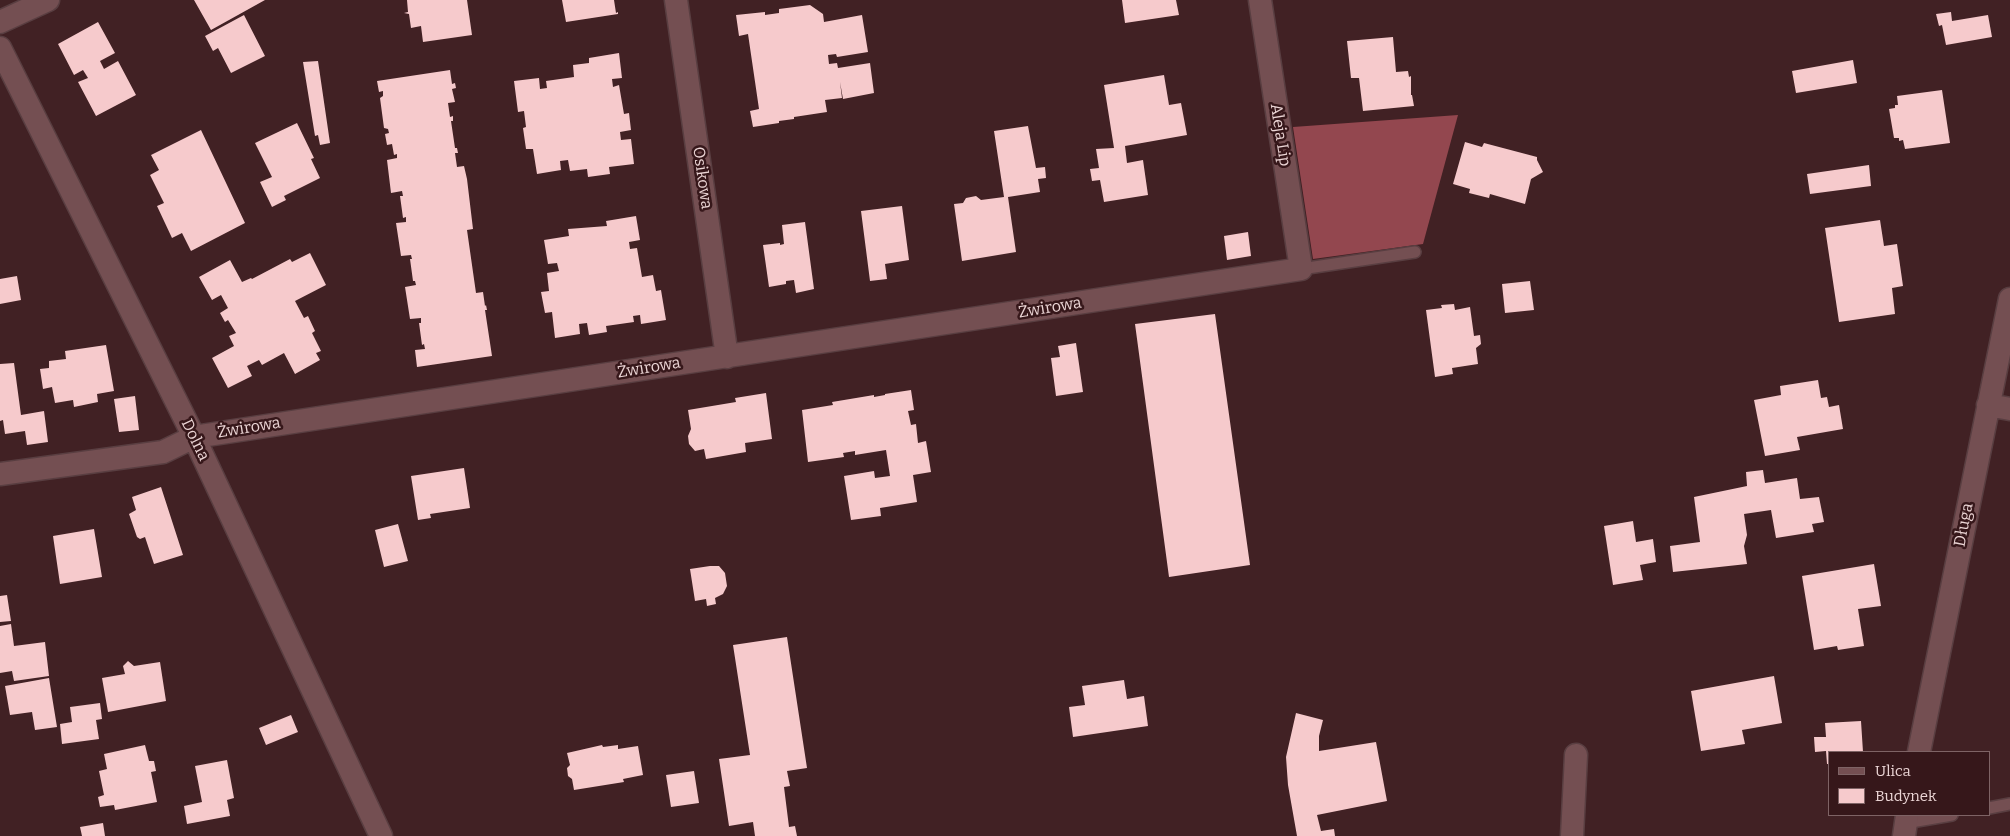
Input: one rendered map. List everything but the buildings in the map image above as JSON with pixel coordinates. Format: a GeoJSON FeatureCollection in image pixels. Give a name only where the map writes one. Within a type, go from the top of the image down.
{"type":"FeatureCollection","features":[{"type":"Feature","properties":{"kind":"street"},"geometry":{"type":"LineString","coordinates":[[0,22],[48,0]]}},
{"type":"Feature","properties":{"kind":"street","name":"Osikowa"},"geometry":{"type":"LineString","coordinates":[[676,0],[727,357]]}},
{"type":"Feature","properties":{"kind":"street","name":"Aleja Lip"},"geometry":{"type":"LineString","coordinates":[[1260,0],[1301,269]]}},
{"type":"Feature","properties":{"kind":"street","name":"Dolna"},"geometry":{"type":"LineString","coordinates":[[0,48],[194,437],[381,836]]}},
{"type":"Feature","properties":{"kind":"street","name":"Żwirowa"},"geometry":{"type":"LineString","coordinates":[[0,474],[163,452],[194,437],[1301,269]]}},
{"type":"Feature","properties":{"kind":"street","name":"Długa"},"geometry":{"type":"LineString","coordinates":[[1919,751],[2010,299]]}},
{"type":"Feature","properties":{"kind":"street"},"geometry":{"type":"LineString","coordinates":[[1988,405],[2010,409]]}},
{"type":"Feature","properties":{"kind":"street"},"geometry":{"type":"LineString","coordinates":[[1572,836],[1576,756]]}},
{"type":"Feature","properties":{"kind":"lane"},"geometry":{"type":"LineString","coordinates":[[1301,269],[1415,252]]}},
{"type":"Feature","properties":{"kind":"lane"},"geometry":{"type":"LineString","coordinates":[[1990,808],[2010,804]]}},
{"type":"Feature","properties":{"kind":"lane"},"geometry":{"type":"LineString","coordinates":[[1905,825],[1947,816]]}},
{"type":"Feature","properties":{"kind":"shaded area"},"geometry":{"type":"Polygon","coordinates":[[[1458,115],[1423,244],[1313,259],[1293,127],[1458,115]]]}}]}
